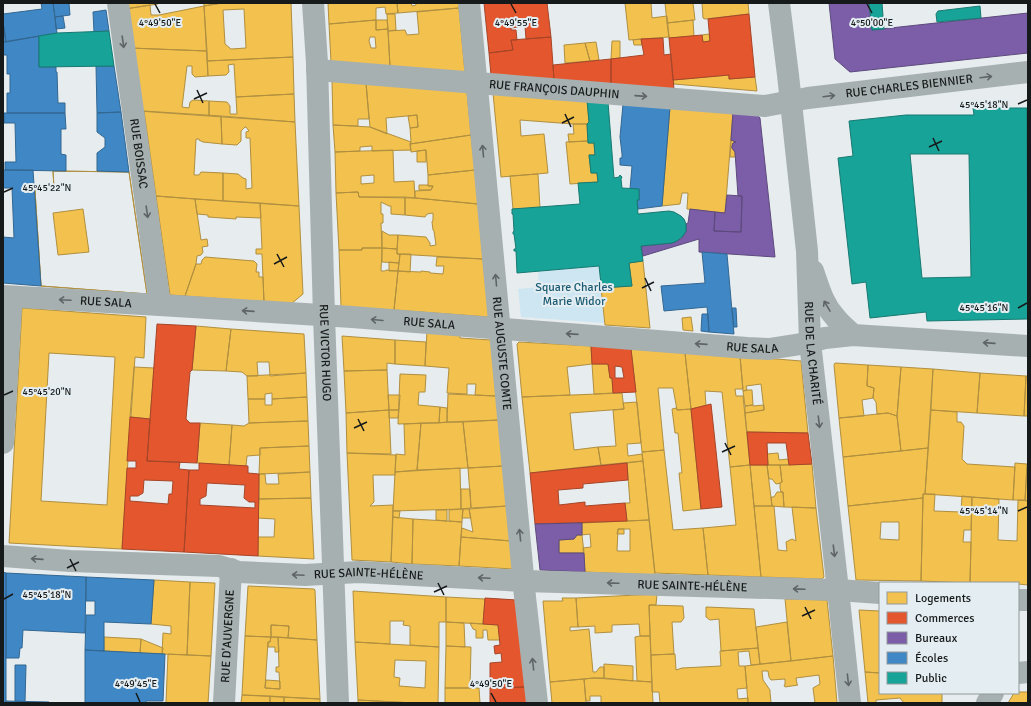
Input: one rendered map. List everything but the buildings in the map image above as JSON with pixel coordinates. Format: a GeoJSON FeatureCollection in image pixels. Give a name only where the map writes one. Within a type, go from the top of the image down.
{"type":"FeatureCollection","features":[{"type":"Feature","properties":{"kind":"street","name":"RUE BOISSAC"},"geometry":{"type":"LineString","coordinates":[[118,3],[160,305]]}},
{"type":"Feature","properties":{"kind":"street","name":"RUE VICTOR HUGO"},"geometry":{"type":"LineString","coordinates":[[313,3],[317,70],[338,703]]}},
{"type":"Feature","properties":{"kind":"street","name":"RUE AUGUSTE COMTE"},"geometry":{"type":"LineString","coordinates":[[469,3],[537,703]]}},
{"type":"Feature","properties":{"kind":"street","name":"RUE DE LA CHARITÉ"},"geometry":{"type":"LineString","coordinates":[[779,3],[807,251],[810,342],[850,703]]}},
{"type":"Feature","properties":{"kind":"street","name":"RUE FRANÇOIS DAUPHIN"},"geometry":{"type":"LineString","coordinates":[[317,70],[765,106],[791,102]]}},
{"type":"Feature","properties":{"kind":"street","name":"RUE CHARLES BIENNIER"},"geometry":{"type":"LineString","coordinates":[[791,102],[1028,72]]}},
{"type":"Feature","properties":{"kind":"street"},"geometry":{"type":"LineString","coordinates":[[807,251],[820,292],[827,307],[835,318],[854,334]]}},
{"type":"Feature","properties":{"kind":"street","name":"RUE SALA"},"geometry":{"type":"LineString","coordinates":[[7,296],[352,317],[426,324],[489,327],[769,349],[854,334],[1028,346]]}},
{"type":"Feature","properties":{"kind":"street"},"geometry":{"type":"LineString","coordinates":[[3,443],[11,307],[7,296]]}},
{"type":"Feature","properties":{"kind":"street","name":"RUE SAINTE-HÉLÈNE"},"geometry":{"type":"LineString","coordinates":[[3,556],[70,561],[219,566],[239,572],[250,573],[305,575],[359,572],[524,581],[838,590],[879,593]]}},
{"type":"Feature","properties":{"kind":"street","name":"RUE D'AUVERGNE"},"geometry":{"type":"LineString","coordinates":[[224,703],[231,569]]}},
{"type":"Feature","properties":{"kind":"street"},"geometry":{"type":"LineString","coordinates":[[987,703],[992,694]]}},
{"type":"Feature","properties":{"kind":"green space","name":"Square Charles Marie Widor"},"geometry":{"type":"Polygon","coordinates":[[[599,266],[604,323],[521,317],[518,289],[539,287],[538,271],[599,266]]]}}]}
